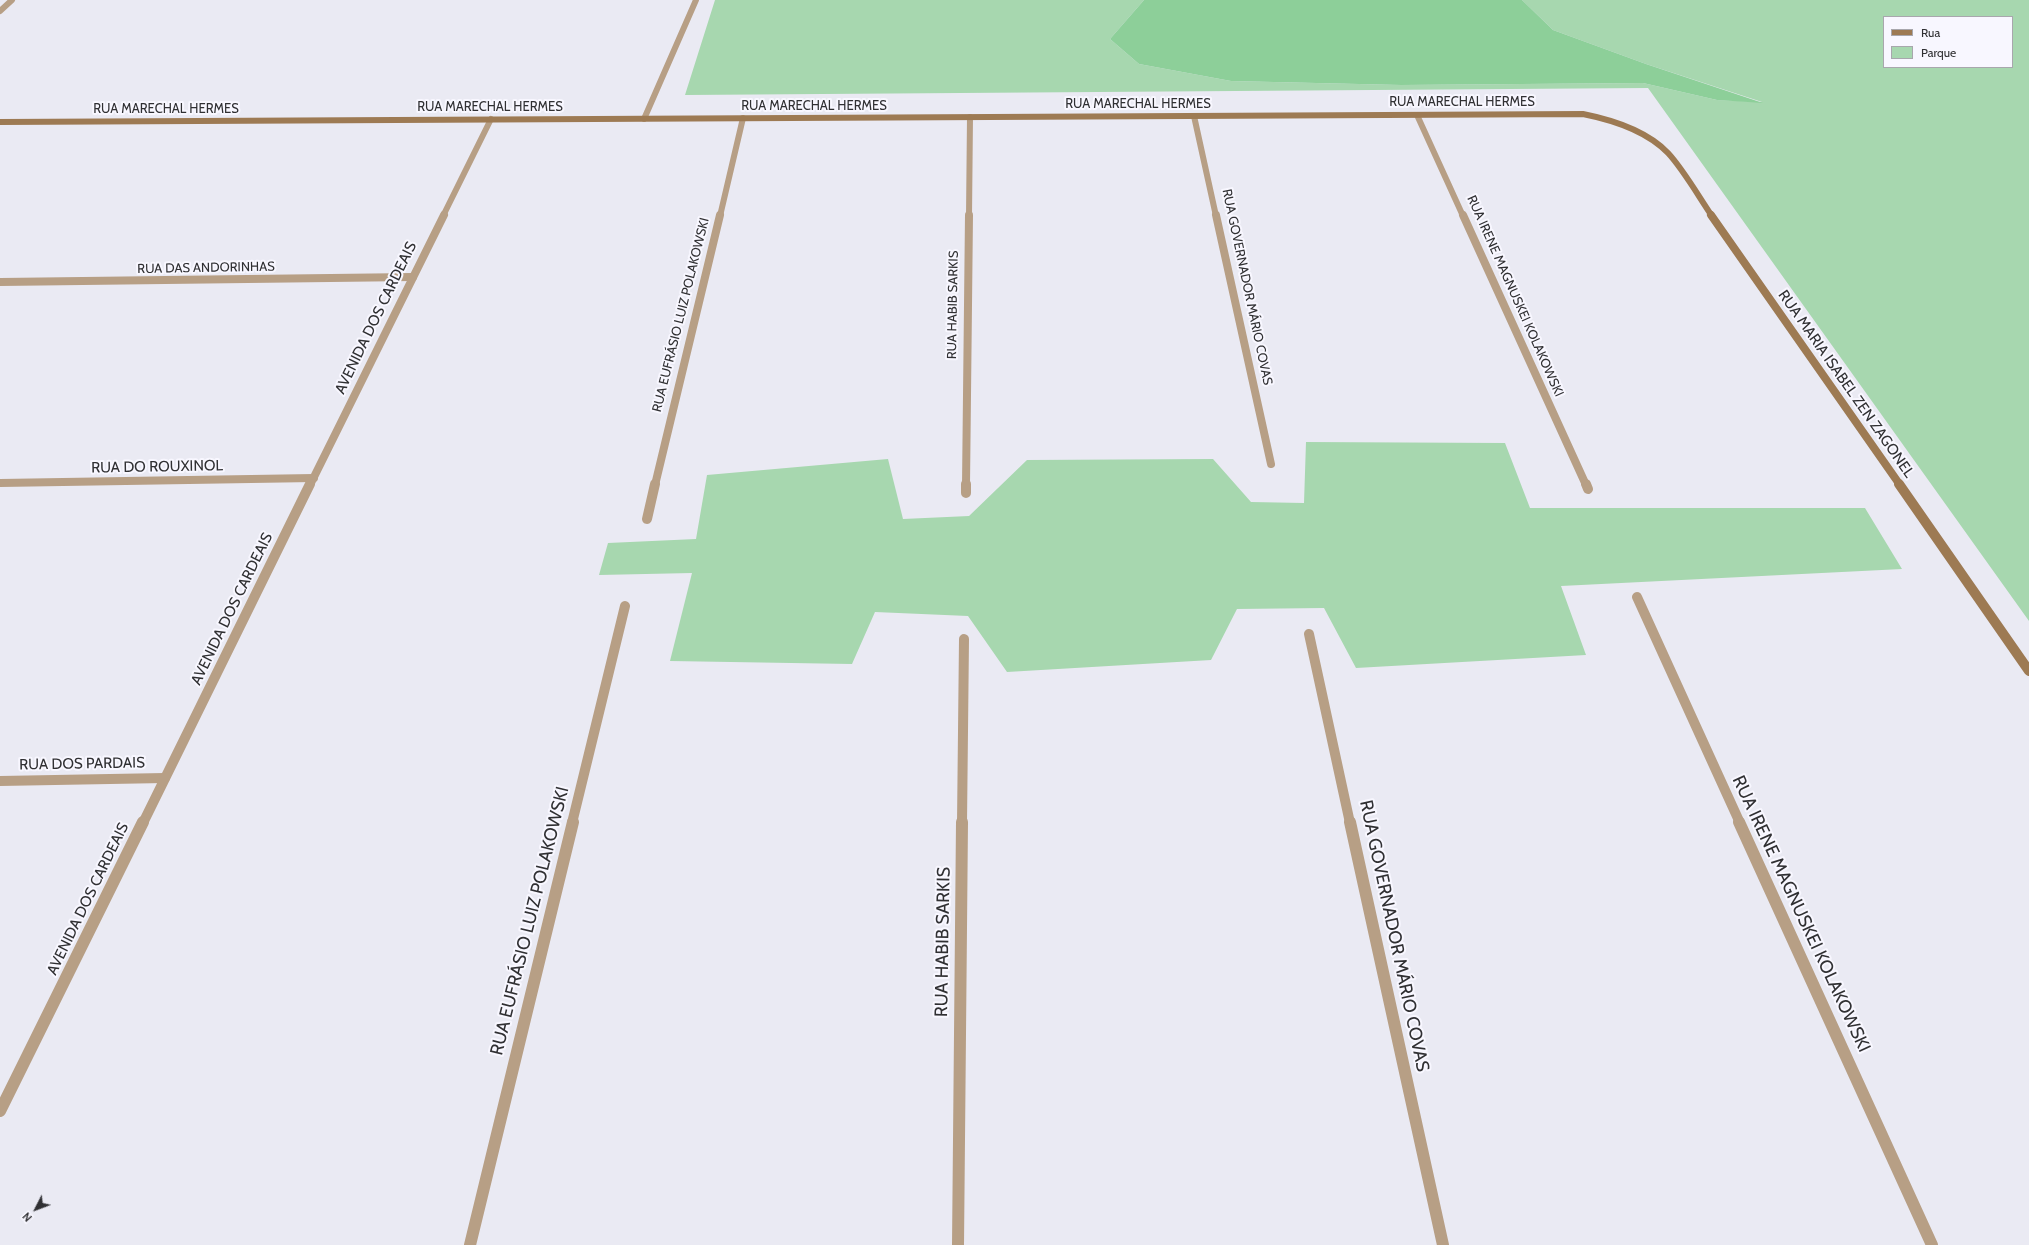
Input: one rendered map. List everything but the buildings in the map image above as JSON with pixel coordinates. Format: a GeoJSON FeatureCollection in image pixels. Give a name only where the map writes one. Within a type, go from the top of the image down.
{"type":"FeatureCollection","features":[{"type":"Feature","properties":{"kind":"main road","name":"RUA MARECHAL HERMES"},"geometry":{"type":"LineString","coordinates":[[0,122],[1583,114],[1603,117],[1627,125]]}},
{"type":"Feature","properties":{"kind":"main road","name":"RUA MARIA ISABEL ZEN ZAGONEL"},"geometry":{"type":"LineString","coordinates":[[1627,125],[1649,137],[1668,153],[2029,671]]}},
{"type":"Feature","properties":{"kind":"street"},"geometry":{"type":"LineString","coordinates":[[0,11],[12,0]]}},
{"type":"Feature","properties":{"kind":"street"},"geometry":{"type":"LineString","coordinates":[[644,119],[696,0]]}},
{"type":"Feature","properties":{"kind":"street","name":"RUA IRENE MAGNUSKEI KOLAKOWSKI"},"geometry":{"type":"LineString","coordinates":[[1417,115],[1588,489]]}},
{"type":"Feature","properties":{"kind":"street","name":"RUA GOVERNADOR MÁRIO COVAS"},"geometry":{"type":"LineString","coordinates":[[1194,116],[1271,464]]}},
{"type":"Feature","properties":{"kind":"street","name":"RUA HABIB SARKIS"},"geometry":{"type":"LineString","coordinates":[[966,493],[970,117]]}},
{"type":"Feature","properties":{"kind":"street","name":"RUA EUFRÁSIO LUIZ POLAKOWSKI"},"geometry":{"type":"LineString","coordinates":[[647,519],[743,118]]}},
{"type":"Feature","properties":{"kind":"street","name":"AVENIDA DOS CARDEAIS"},"geometry":{"type":"LineString","coordinates":[[0,1111],[491,119]]}},
{"type":"Feature","properties":{"kind":"street","name":"RUA DAS ANDORINHAS"},"geometry":{"type":"LineString","coordinates":[[0,282],[413,277]]}},
{"type":"Feature","properties":{"kind":"street","name":"RUA DO ROUXINOL"},"geometry":{"type":"LineString","coordinates":[[0,483],[314,478]]}},
{"type":"Feature","properties":{"kind":"street","name":"RUA IRENE MAGNUSKEI KOLAKOWSKI"},"geometry":{"type":"LineString","coordinates":[[1637,597],[1932,1245]]}},
{"type":"Feature","properties":{"kind":"street","name":"RUA EUFRÁSIO LUIZ POLAKOWSKI"},"geometry":{"type":"LineString","coordinates":[[470,1245],[625,606]]}},
{"type":"Feature","properties":{"kind":"street","name":"RUA GOVERNADOR MÁRIO COVAS"},"geometry":{"type":"LineString","coordinates":[[1309,634],[1444,1245]]}},
{"type":"Feature","properties":{"kind":"street","name":"RUA HABIB SARKIS"},"geometry":{"type":"LineString","coordinates":[[958,1245],[964,639]]}},
{"type":"Feature","properties":{"kind":"street","name":"RUA DOS PARDAIS"},"geometry":{"type":"LineString","coordinates":[[0,781],[165,778]]}},
{"type":"Feature","properties":{"kind":"green space"},"geometry":{"type":"Polygon","coordinates":[[[715,0],[1144,0],[1110,39],[1139,64],[1231,81],[1401,85],[1643,83],[1717,100],[1762,102],[1646,64],[1553,30],[1522,0],[2029,0],[2029,621],[1648,88],[685,95],[715,0]]]}},
{"type":"Feature","properties":{"kind":"green space"},"geometry":{"type":"Polygon","coordinates":[[[1144,0],[1522,0],[1553,30],[1646,64],[1763,103],[1717,100],[1643,83],[1401,85],[1231,81],[1139,64],[1110,39],[1144,0]]]}},
{"type":"Feature","properties":{"kind":"green space"},"geometry":{"type":"Polygon","coordinates":[[[1306,442],[1505,443],[1530,508],[1865,508],[1902,569],[1561,586],[1586,655],[1356,668],[1324,608],[1237,609],[1211,660],[1007,672],[968,616],[875,612],[852,664],[670,661],[692,573],[599,575],[608,543],[696,539],[707,475],[888,459],[903,519],[969,516],[1027,460],[1213,459],[1251,502],[1304,503],[1306,442]]]}}]}
